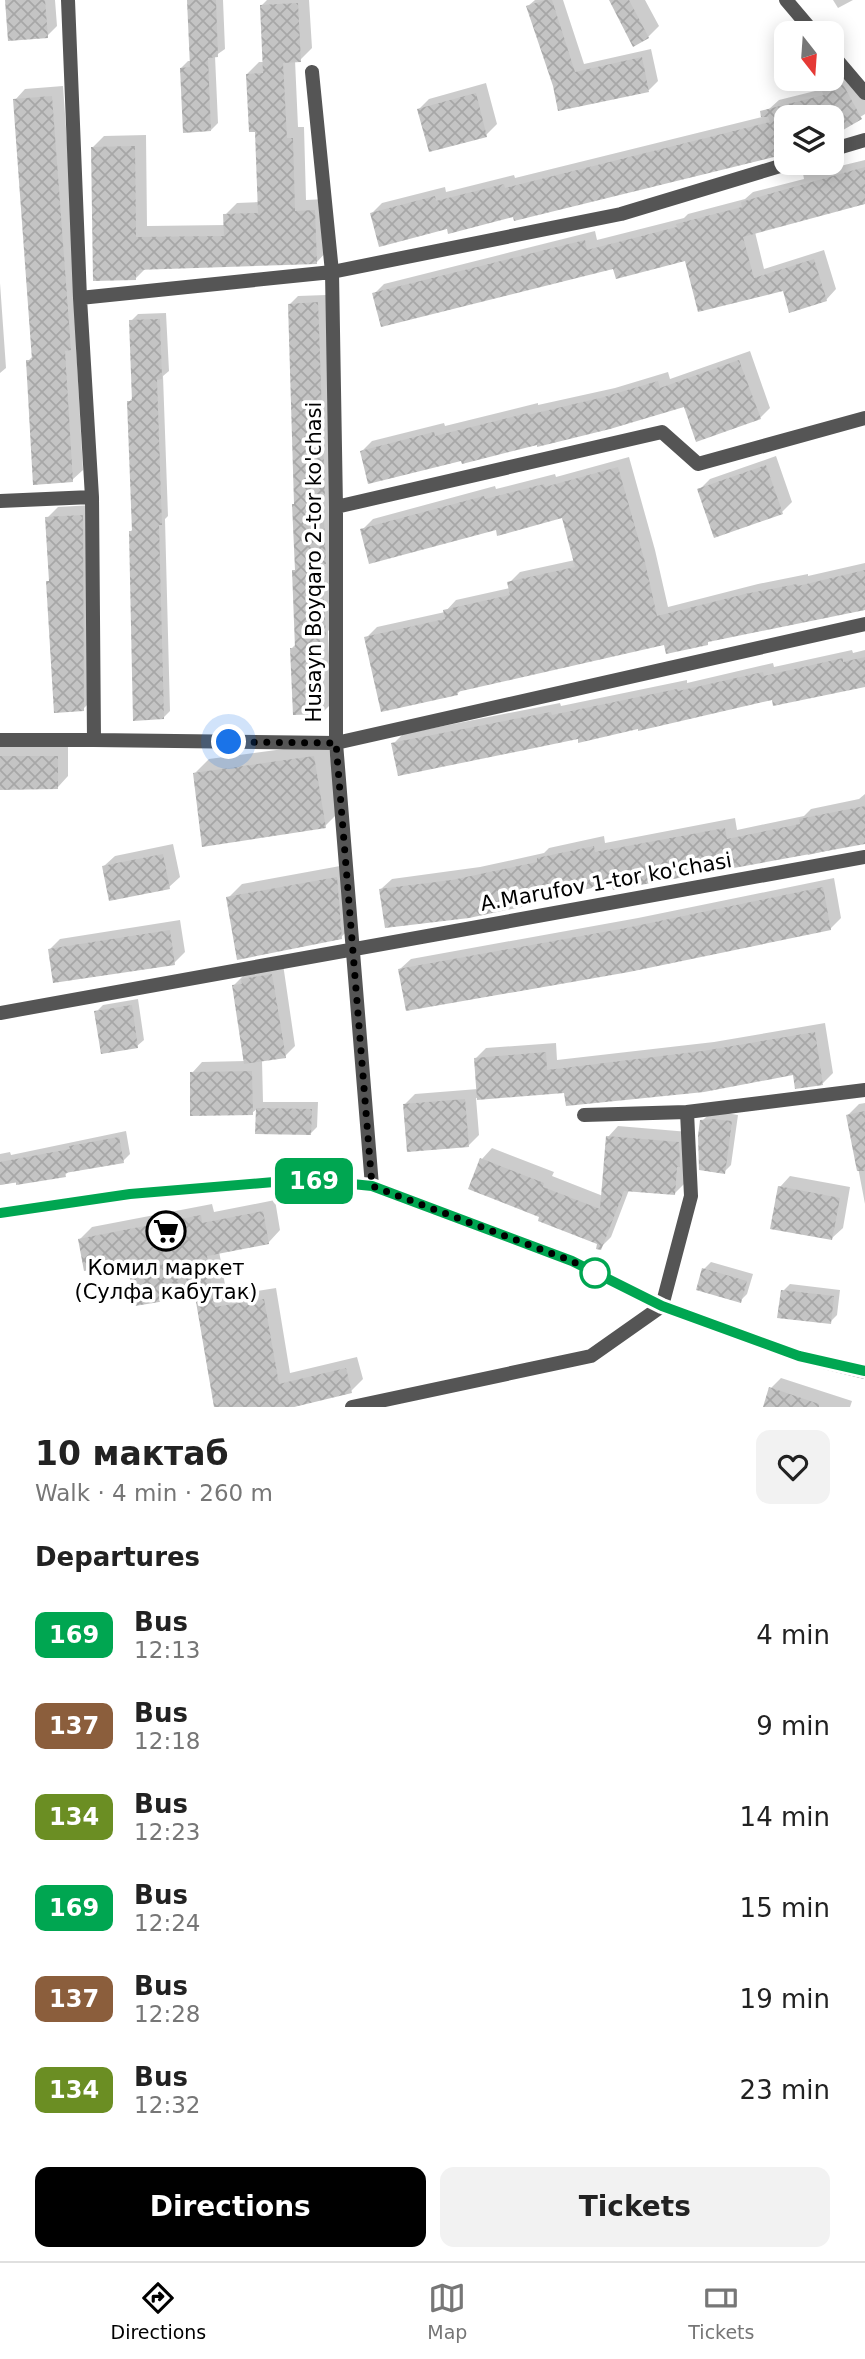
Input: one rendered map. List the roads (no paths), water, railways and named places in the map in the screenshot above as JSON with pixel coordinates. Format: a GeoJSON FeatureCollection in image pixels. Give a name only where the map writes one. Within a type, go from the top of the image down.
{"type":"FeatureCollection","features":[{"type":"Feature","properties":{"kind":"main road"},"geometry":{"type":"LineString","coordinates":[[0,1213],[130,1194],[262,1182],[322,1181],[372,1186],[572,1261],[662,1306],[799,1356],[865,1371]]}},
{"type":"Feature","properties":{"kind":"street"},"geometry":{"type":"LineString","coordinates":[[68,0],[80,298],[92,497],[94,740]]}},
{"type":"Feature","properties":{"kind":"street"},"geometry":{"type":"LineString","coordinates":[[786,0],[804,21]]}},
{"type":"Feature","properties":{"kind":"street"},"geometry":{"type":"LineString","coordinates":[[844,68],[865,93]]}},
{"type":"Feature","properties":{"kind":"street","name":"Husayn Boyqaro 2-tor ko'chasi"},"geometry":{"type":"LineString","coordinates":[[312,72],[332,272],[336,743],[372,1186]]}},
{"type":"Feature","properties":{"kind":"street"},"geometry":{"type":"LineString","coordinates":[[844,146],[865,140]]}},
{"type":"Feature","properties":{"kind":"street"},"geometry":{"type":"LineString","coordinates":[[80,298],[332,272],[621,214],[774,168]]}},
{"type":"Feature","properties":{"kind":"street"},"geometry":{"type":"LineString","coordinates":[[336,507],[662,432],[698,464],[865,418]]}},
{"type":"Feature","properties":{"kind":"street"},"geometry":{"type":"LineString","coordinates":[[0,501],[92,497]]}},
{"type":"Feature","properties":{"kind":"street"},"geometry":{"type":"LineString","coordinates":[[0,740],[336,743],[865,624]]}},
{"type":"Feature","properties":{"kind":"street","name":"A.Marufov 1-tor ko'chasi"},"geometry":{"type":"LineString","coordinates":[[0,1013],[865,857]]}},
{"type":"Feature","properties":{"kind":"street"},"geometry":{"type":"LineString","coordinates":[[584,1115],[687,1112],[865,1090]]}},
{"type":"Feature","properties":{"kind":"street"},"geometry":{"type":"LineString","coordinates":[[352,1407],[592,1356],[662,1306],[691,1196],[687,1112]]}},
{"type":"Feature","properties":{"kind":"place","name":"Комил маркет (Сулфа кабутак)"},"geometry":{"type":"Point","coordinates":[166,1231]}}]}
